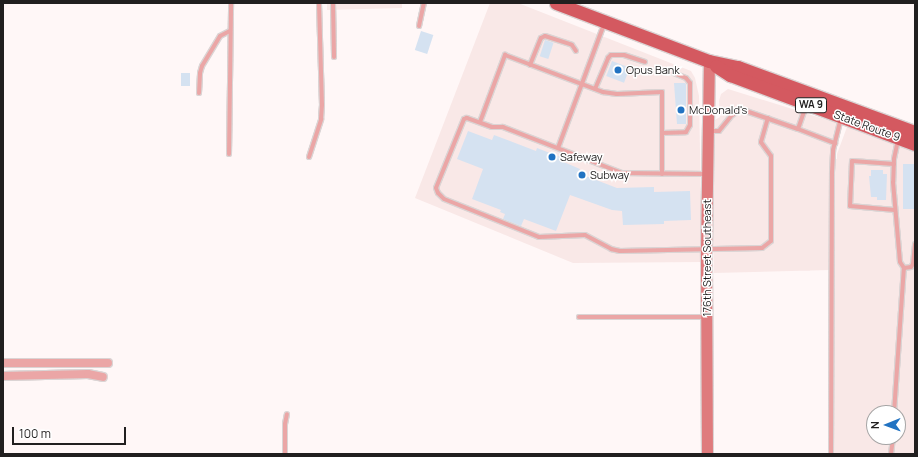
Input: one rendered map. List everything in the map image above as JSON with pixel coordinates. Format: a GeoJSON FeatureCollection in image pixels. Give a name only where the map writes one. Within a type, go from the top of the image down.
{"type":"FeatureCollection","features":[{"type":"Feature","properties":{"kind":"main road","name":"State Route 9"},"geometry":{"type":"LineString","coordinates":[[556,3],[709,62],[730,75],[915,144]]}},
{"type":"Feature","properties":{"kind":"main road","name":"State Route 9"},"geometry":{"type":"LineString","coordinates":[[709,62],[738,67],[915,132]]}},
{"type":"Feature","properties":{"kind":"street","name":"176th Street Southeast"},"geometry":{"type":"LineString","coordinates":[[707,454],[706,249],[709,62]]}},
{"type":"Feature","properties":{"kind":"street"},"geometry":{"type":"LineString","coordinates":[[3,363],[108,363]]}},
{"type":"Feature","properties":{"kind":"street"},"geometry":{"type":"LineString","coordinates":[[3,376],[82,374],[103,377]]}},
{"type":"Feature","properties":{"kind":"lane"},"geometry":{"type":"LineString","coordinates":[[229,154],[231,3]]}},
{"type":"Feature","properties":{"kind":"lane"},"geometry":{"type":"LineString","coordinates":[[309,157],[321,119],[322,105],[319,3]]}},
{"type":"Feature","properties":{"kind":"lane"},"geometry":{"type":"LineString","coordinates":[[333,3],[334,57]]}},
{"type":"Feature","properties":{"kind":"lane"},"geometry":{"type":"LineString","coordinates":[[419,26],[424,3]]}},
{"type":"Feature","properties":{"kind":"lane"},"geometry":{"type":"LineString","coordinates":[[558,148],[604,21]]}},
{"type":"Feature","properties":{"kind":"lane"},"geometry":{"type":"LineString","coordinates":[[199,93],[200,73],[202,66],[220,36],[230,31]]}},
{"type":"Feature","properties":{"kind":"lane"},"geometry":{"type":"LineString","coordinates":[[530,65],[541,38],[545,36],[572,45],[576,51]]}},
{"type":"Feature","properties":{"kind":"lane"},"geometry":{"type":"LineString","coordinates":[[480,122],[505,55],[610,94],[662,92],[662,174]]}},
{"type":"Feature","properties":{"kind":"lane"},"geometry":{"type":"LineString","coordinates":[[595,89],[608,58],[611,55],[624,55],[645,62]]}},
{"type":"Feature","properties":{"kind":"lane"},"geometry":{"type":"LineString","coordinates":[[662,133],[686,132],[690,125],[690,83],[686,78],[669,71]]}},
{"type":"Feature","properties":{"kind":"lane"},"geometry":{"type":"LineString","coordinates":[[798,129],[806,104]]}},
{"type":"Feature","properties":{"kind":"lane"},"geometry":{"type":"LineString","coordinates":[[708,131],[719,131],[732,115],[738,111],[746,111],[835,143]]}},
{"type":"Feature","properties":{"kind":"lane"},"geometry":{"type":"LineString","coordinates":[[831,454],[832,172],[835,143],[842,117]]}},
{"type":"Feature","properties":{"kind":"lane"},"geometry":{"type":"LineString","coordinates":[[707,174],[622,172],[503,127],[492,127],[471,118],[464,119],[436,188],[438,193],[444,199],[539,237],[585,235],[611,249],[620,251],[762,248],[771,241],[771,156],[761,142],[768,118]]}},
{"type":"Feature","properties":{"kind":"lane"},"geometry":{"type":"LineString","coordinates":[[895,405],[904,268],[900,262],[895,210],[894,164],[899,138]]}},
{"type":"Feature","properties":{"kind":"lane"},"geometry":{"type":"LineString","coordinates":[[894,164],[852,161],[850,206],[895,210]]}},
{"type":"Feature","properties":{"kind":"lane"},"geometry":{"type":"LineString","coordinates":[[904,268],[911,267],[913,264],[915,244]]}},
{"type":"Feature","properties":{"kind":"lane"},"geometry":{"type":"LineString","coordinates":[[579,317],[706,317]]}},
{"type":"Feature","properties":{"kind":"lane"},"geometry":{"type":"LineString","coordinates":[[285,454],[285,424],[287,414]]}},
{"type":"Feature","properties":{"kind":"shaded area"},"geometry":{"type":"Polygon","coordinates":[[[327,3],[402,3],[402,8],[327,10],[327,3]]]}},
{"type":"Feature","properties":{"kind":"shaded area"},"geometry":{"type":"Polygon","coordinates":[[[490,3],[518,3],[691,71],[695,78],[699,96],[702,262],[573,263],[415,198],[490,3]]]}},
{"type":"Feature","properties":{"kind":"shaded area"},"geometry":{"type":"Polygon","coordinates":[[[728,89],[837,123],[834,132],[830,159],[837,159],[837,154],[847,127],[915,152],[915,454],[830,454],[830,270],[714,273],[712,198],[715,172],[715,120],[720,117],[719,101],[721,94],[728,89]]]}},
{"type":"Feature","properties":{"kind":"building"},"geometry":{"type":"Polygon","coordinates":[[[421,31],[433,35],[427,54],[415,50],[421,31]]]}},
{"type":"Feature","properties":{"kind":"building"},"geometry":{"type":"Polygon","coordinates":[[[545,40],[554,43],[548,59],[540,56],[545,40]]]}},
{"type":"Feature","properties":{"kind":"building"},"geometry":{"type":"Polygon","coordinates":[[[612,61],[630,68],[624,83],[606,76],[612,61]]]}},
{"type":"Feature","properties":{"kind":"building"},"geometry":{"type":"Polygon","coordinates":[[[181,73],[190,73],[190,86],[181,86],[181,73]]]}},
{"type":"Feature","properties":{"kind":"building"},"geometry":{"type":"Polygon","coordinates":[[[674,83],[686,84],[686,124],[677,124],[674,83]]]}},
{"type":"Feature","properties":{"kind":"building"},"geometry":{"type":"Polygon","coordinates":[[[468,131],[492,140],[494,135],[536,151],[537,148],[560,157],[559,160],[580,169],[578,173],[617,188],[654,187],[654,192],[690,191],[691,220],[664,221],[664,224],[623,225],[622,211],[612,210],[570,195],[556,231],[524,219],[521,226],[503,219],[505,214],[500,212],[501,210],[472,199],[483,169],[457,159],[468,131]]]}},
{"type":"Feature","properties":{"kind":"building"},"geometry":{"type":"Polygon","coordinates":[[[903,164],[915,164],[915,209],[903,209],[903,164]]]}},
{"type":"Feature","properties":{"kind":"building"},"geometry":{"type":"Polygon","coordinates":[[[871,170],[883,170],[883,174],[887,174],[886,200],[877,200],[877,197],[871,197],[869,176],[871,176],[871,170]]]}},
{"type":"Feature","properties":{"kind":"place","name":"Opus Bank"},"geometry":{"type":"Point","coordinates":[618,70]}},
{"type":"Feature","properties":{"kind":"place","name":"McDonald's"},"geometry":{"type":"Point","coordinates":[681,110]}},
{"type":"Feature","properties":{"kind":"place","name":"Safeway"},"geometry":{"type":"Point","coordinates":[552,157]}},
{"type":"Feature","properties":{"kind":"place","name":"Subway"},"geometry":{"type":"Point","coordinates":[582,175]}}]}
